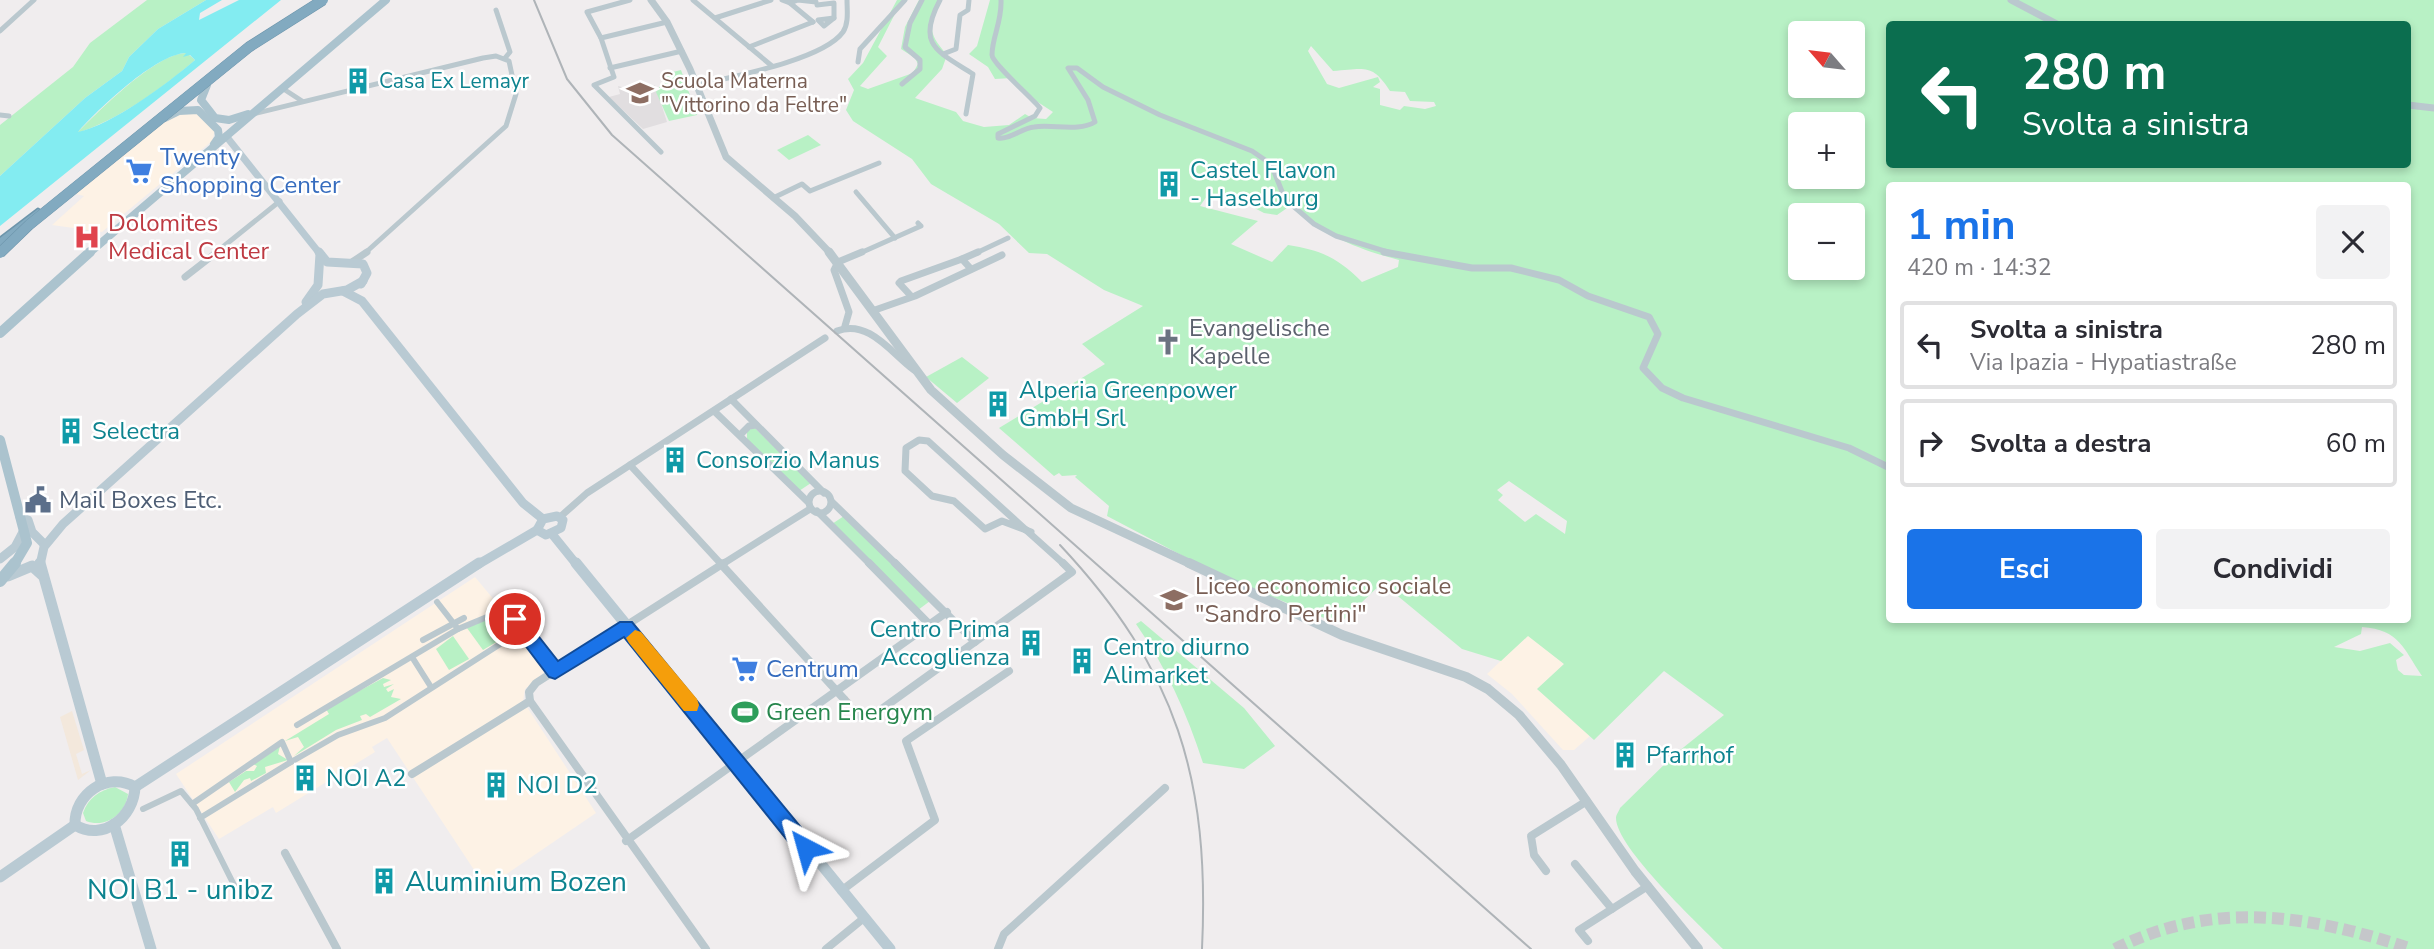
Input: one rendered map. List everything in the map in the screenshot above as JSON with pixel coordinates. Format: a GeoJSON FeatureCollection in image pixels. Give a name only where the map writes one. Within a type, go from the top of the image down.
{"type":"FeatureCollection","features":[{"type":"Feature","properties":{"kind":"highway"},"geometry":{"type":"LineString","coordinates":[[0,243],[243,47],[321,1]]}},
{"type":"Feature","properties":{"kind":"highway"},"geometry":{"type":"LineString","coordinates":[[0,253],[29,225],[248,47],[321,1]]}},
{"type":"Feature","properties":{"kind":"main road"},"geometry":{"type":"LineString","coordinates":[[0,258],[30,229],[206,85],[264,40],[321,1]]}},
{"type":"Feature","properties":{"kind":"main road"},"geometry":{"type":"LineString","coordinates":[[3,328],[385,1]]}},
{"type":"Feature","properties":{"kind":"main road"},"geometry":{"type":"LineString","coordinates":[[206,85],[201,96],[202,105],[221,121],[245,115],[267,101]]}},
{"type":"Feature","properties":{"kind":"main road"},"geometry":{"type":"LineString","coordinates":[[165,118],[179,111],[202,112],[220,134],[205,154]]}},
{"type":"Feature","properties":{"kind":"main road"},"geometry":{"type":"LineString","coordinates":[[226,136],[320,254],[329,262],[363,264],[367,273],[359,291],[362,301],[523,503],[543,519],[560,517],[563,524],[552,534],[545,535],[537,530]]}},
{"type":"Feature","properties":{"kind":"main road"},"geometry":{"type":"LineString","coordinates":[[205,154],[219,147],[233,145]]}},
{"type":"Feature","properties":{"kind":"main road"},"geometry":{"type":"LineString","coordinates":[[320,254],[319,280],[328,292]]}},
{"type":"Feature","properties":{"kind":"main road"},"geometry":{"type":"LineString","coordinates":[[297,314],[319,280],[341,264]]}},
{"type":"Feature","properties":{"kind":"main road"},"geometry":{"type":"LineString","coordinates":[[41,540],[59,528],[297,314],[328,292],[342,291],[363,281]]}},
{"type":"Feature","properties":{"kind":"main road"},"geometry":{"type":"LineString","coordinates":[[342,291],[362,301]]}},
{"type":"Feature","properties":{"kind":"main road"},"geometry":{"type":"LineString","coordinates":[[0,440],[27,543],[24,552],[1,580]]}},
{"type":"Feature","properties":{"kind":"main road"},"geometry":{"type":"LineString","coordinates":[[20,517],[28,520],[32,532],[41,540]]}},
{"type":"Feature","properties":{"kind":"main road"},"geometry":{"type":"LineString","coordinates":[[135,787],[507,545],[537,530],[543,519]]}},
{"type":"Feature","properties":{"kind":"main road"},"geometry":{"type":"LineString","coordinates":[[0,559],[15,547],[24,530]]}},
{"type":"Feature","properties":{"kind":"main road"},"geometry":{"type":"LineString","coordinates":[[552,534],[890,949]]}},
{"type":"Feature","properties":{"kind":"main road"},"geometry":{"type":"LineString","coordinates":[[41,540],[39,561],[42,575],[102,784]]}},
{"type":"Feature","properties":{"kind":"main road"},"geometry":{"type":"LineString","coordinates":[[1,580],[20,569],[32,566],[42,575]]}},
{"type":"Feature","properties":{"kind":"main road"},"geometry":{"type":"LineString","coordinates":[[122,780],[135,787],[133,806],[114,824],[86,831],[75,825],[73,817],[82,799],[102,784],[122,780]]}},
{"type":"Feature","properties":{"kind":"main road"},"geometry":{"type":"LineString","coordinates":[[114,824],[151,949]]}},
{"type":"Feature","properties":{"kind":"main road"},"geometry":{"type":"LineString","coordinates":[[0,877],[75,825]]}},
{"type":"Feature","properties":{"kind":"street"},"geometry":{"type":"LineString","coordinates":[[0,31],[34,0]]}},
{"type":"Feature","properties":{"kind":"street"},"geometry":{"type":"LineString","coordinates":[[630,0],[587,12],[601,37],[614,77],[594,85],[606,100],[661,152]]}},
{"type":"Feature","properties":{"kind":"street"},"geometry":{"type":"LineString","coordinates":[[651,0],[667,22],[682,51],[726,157],[773,198],[838,262],[931,390],[1003,455],[1071,508],[1342,635],[1466,677],[1488,689],[1519,715],[1698,949]]}},
{"type":"Feature","properties":{"kind":"street"},"geometry":{"type":"LineString","coordinates":[[693,0],[772,66]]}},
{"type":"Feature","properties":{"kind":"street"},"geometry":{"type":"LineString","coordinates":[[715,18],[755,2],[771,0]]}},
{"type":"Feature","properties":{"kind":"street"},"geometry":{"type":"LineString","coordinates":[[782,0],[824,26],[834,18],[833,2],[799,0],[790,4]]}},
{"type":"Feature","properties":{"kind":"street"},"geometry":{"type":"LineString","coordinates":[[697,85],[772,66],[836,39],[846,26],[846,0]]}},
{"type":"Feature","properties":{"kind":"street"},"geometry":{"type":"LineString","coordinates":[[858,62],[860,48],[905,0]]}},
{"type":"Feature","properties":{"kind":"street"},"geometry":{"type":"LineString","coordinates":[[902,85],[920,69],[920,60],[905,47],[910,23],[922,0]]}},
{"type":"Feature","properties":{"kind":"street"},"geometry":{"type":"LineString","coordinates":[[940,0],[928,25],[930,36],[948,60],[973,74],[966,114]]}},
{"type":"Feature","properties":{"kind":"street"},"geometry":{"type":"LineString","coordinates":[[943,54],[956,49],[960,15],[968,10],[970,0]]}},
{"type":"Feature","properties":{"kind":"street"},"geometry":{"type":"LineString","coordinates":[[1001,0],[1002,19],[992,54],[994,62],[1024,88],[1040,108],[1035,116],[998,134],[998,138],[1004,139],[1018,130],[1047,126],[1084,126],[1095,122],[1094,111],[1084,89],[1068,68],[1077,68],[1103,87],[1160,115],[1199,128],[1252,151],[1271,164],[1285,199],[1314,223],[1336,236],[1375,250],[1472,268],[1511,268],[1559,280],[1588,296],[1641,314],[1654,322],[1658,334],[1643,368],[1657,386],[1672,395],[1733,411],[1770,426],[1870,453],[1886,465]]}},
{"type":"Feature","properties":{"kind":"street"},"geometry":{"type":"LineString","coordinates":[[2011,0],[2051,21]]}},
{"type":"Feature","properties":{"kind":"street"},"geometry":{"type":"LineString","coordinates":[[815,21],[817,2]]}},
{"type":"Feature","properties":{"kind":"street"},"geometry":{"type":"LineString","coordinates":[[496,10],[510,52],[505,58]]}},
{"type":"Feature","properties":{"kind":"street"},"geometry":{"type":"LineString","coordinates":[[749,47],[815,21]]}},
{"type":"Feature","properties":{"kind":"street"},"geometry":{"type":"LineString","coordinates":[[601,37],[667,22]]}},
{"type":"Feature","properties":{"kind":"street"},"geometry":{"type":"LineString","coordinates":[[610,68],[682,51]]}},
{"type":"Feature","properties":{"kind":"street"},"geometry":{"type":"LineString","coordinates":[[253,114],[483,58],[505,58],[511,65],[516,81],[516,105],[506,126],[375,246],[352,262]]}},
{"type":"Feature","properties":{"kind":"street"},"geometry":{"type":"LineString","coordinates":[[282,88],[293,98],[306,101]]}},
{"type":"Feature","properties":{"kind":"street"},"geometry":{"type":"LineString","coordinates":[[2411,105],[2434,108]]}},
{"type":"Feature","properties":{"kind":"street"},"geometry":{"type":"LineString","coordinates":[[0,115],[9,116]]}},
{"type":"Feature","properties":{"kind":"street"},"geometry":{"type":"LineString","coordinates":[[773,198],[802,184],[810,191],[879,163]]}},
{"type":"Feature","properties":{"kind":"street"},"geometry":{"type":"LineString","coordinates":[[856,192],[895,238]]}},
{"type":"Feature","properties":{"kind":"street"},"geometry":{"type":"LineString","coordinates":[[185,277],[280,201]]}},
{"type":"Feature","properties":{"kind":"street"},"geometry":{"type":"LineString","coordinates":[[845,326],[849,312],[834,271],[838,262],[921,226],[918,223]]}},
{"type":"Feature","properties":{"kind":"street"},"geometry":{"type":"LineString","coordinates":[[911,296],[899,284],[901,281],[962,259],[1008,238]]}},
{"type":"Feature","properties":{"kind":"street"},"geometry":{"type":"LineString","coordinates":[[363,264],[375,246]]}},
{"type":"Feature","properties":{"kind":"street"},"geometry":{"type":"LineString","coordinates":[[875,310],[1002,255]]}},
{"type":"Feature","properties":{"kind":"street"},"geometry":{"type":"LineString","coordinates":[[962,259],[971,270]]}},
{"type":"Feature","properties":{"kind":"street"},"geometry":{"type":"LineString","coordinates":[[837,331],[845,326],[861,327],[915,370]]}},
{"type":"Feature","properties":{"kind":"street"},"geometry":{"type":"LineString","coordinates":[[560,517],[587,493],[825,338]]}},
{"type":"Feature","properties":{"kind":"street"},"geometry":{"type":"LineString","coordinates":[[731,400],[824,493],[831,496],[832,502],[975,642]]}},
{"type":"Feature","properties":{"kind":"street"},"geometry":{"type":"LineString","coordinates":[[714,411],[929,624]]}},
{"type":"Feature","properties":{"kind":"street"},"geometry":{"type":"LineString","coordinates":[[740,435],[749,426],[756,425]]}},
{"type":"Feature","properties":{"kind":"street"},"geometry":{"type":"LineString","coordinates":[[864,718],[1072,572],[1031,532],[928,441],[919,440],[906,448],[905,471],[932,496],[954,500],[985,529],[1002,521],[1031,532]]}},
{"type":"Feature","properties":{"kind":"street"},"geometry":{"type":"LineString","coordinates":[[630,465],[844,699]]}},
{"type":"Feature","properties":{"kind":"street"},"geometry":{"type":"LineString","coordinates":[[815,509],[817,494],[824,493]]}},
{"type":"Feature","properties":{"kind":"street"},"geometry":{"type":"LineString","coordinates":[[706,949],[626,841],[530,701],[532,687],[815,509],[832,502]]}},
{"type":"Feature","properties":{"kind":"street"},"geometry":{"type":"LineString","coordinates":[[437,602],[456,626]]}},
{"type":"Feature","properties":{"kind":"street"},"geometry":{"type":"LineString","coordinates":[[626,841],[947,612]]}},
{"type":"Feature","properties":{"kind":"street"},"geometry":{"type":"LineString","coordinates":[[200,818],[338,735],[385,718],[508,639],[494,620],[487,617],[444,628],[424,642],[423,640]]}},
{"type":"Feature","properties":{"kind":"street"},"geometry":{"type":"LineString","coordinates":[[296,725],[412,657],[464,618]]}},
{"type":"Feature","properties":{"kind":"street"},"geometry":{"type":"LineString","coordinates":[[515,619],[555,671]]}},
{"type":"Feature","properties":{"kind":"street"},"geometry":{"type":"LineString","coordinates":[[412,657],[431,687]]}},
{"type":"Feature","properties":{"kind":"street"},"geometry":{"type":"LineString","coordinates":[[841,891],[935,820],[906,741],[1009,671]]}},
{"type":"Feature","properties":{"kind":"street"},"geometry":{"type":"LineString","coordinates":[[412,774],[530,701]]}},
{"type":"Feature","properties":{"kind":"street"},"geometry":{"type":"LineString","coordinates":[[385,718],[390,725]]}},
{"type":"Feature","properties":{"kind":"street"},"geometry":{"type":"LineString","coordinates":[[192,804],[282,742],[291,762]]}},
{"type":"Feature","properties":{"kind":"street"},"geometry":{"type":"LineString","coordinates":[[998,949],[1004,934],[1165,788]]}},
{"type":"Feature","properties":{"kind":"street"},"geometry":{"type":"LineString","coordinates":[[143,809],[181,791],[200,818],[234,885]]}},
{"type":"Feature","properties":{"kind":"street"},"geometry":{"type":"LineString","coordinates":[[1546,871],[1534,855],[1531,836],[1587,801]]}},
{"type":"Feature","properties":{"kind":"street"},"geometry":{"type":"LineString","coordinates":[[285,853],[337,949]]}},
{"type":"Feature","properties":{"kind":"street"},"geometry":{"type":"LineString","coordinates":[[1576,864],[1612,909]]}},
{"type":"Feature","properties":{"kind":"street"},"geometry":{"type":"LineString","coordinates":[[1588,941],[1579,930],[1648,887]]}},
{"type":"Feature","properties":{"kind":"street"},"geometry":{"type":"LineString","coordinates":[[826,949],[864,918]]}},
{"type":"Feature","properties":{"kind":"shaded area"},"geometry":{"type":"Polygon","coordinates":[[[655,85],[667,122],[643,129],[609,97],[620,94],[618,86],[633,90],[655,85]]]}},
{"type":"Feature","properties":{"kind":"shaded area","name":"Twenty Shopping Center"},"geometry":{"type":"Polygon","coordinates":[[[194,111],[215,130],[212,141],[102,232],[52,225],[84,196],[76,194],[177,112],[194,111]]]}},
{"type":"Feature","properties":{"kind":"shaded area"},"geometry":{"type":"Polygon","coordinates":[[[475,577],[546,662],[544,672],[525,689],[523,701],[596,813],[486,888],[387,738],[372,747],[375,752],[276,813],[273,807],[219,839],[176,774],[475,577]]]}},
{"type":"Feature","properties":{"kind":"shaded area"},"geometry":{"type":"Polygon","coordinates":[[[1528,635],[1564,664],[1537,689],[1590,736],[1574,750],[1563,750],[1512,694],[1487,674],[1528,635]]]}},
{"type":"Feature","properties":{"kind":"green space"},"geometry":{"type":"Polygon","coordinates":[[[147,0],[206,0],[158,29],[129,57],[122,71],[85,98],[0,176],[0,125],[73,67],[90,43],[147,0]]]}},
{"type":"Feature","properties":{"kind":"green space"},"geometry":{"type":"Polygon","coordinates":[[[897,0],[902,0],[878,47],[887,56],[860,86],[868,89],[913,73],[918,64],[915,58],[901,49],[905,27],[919,0],[941,0],[932,29],[933,35],[947,55],[942,69],[915,98],[956,112],[963,121],[984,127],[1009,125],[1025,114],[1032,118],[1046,119],[1053,112],[1030,97],[1012,78],[995,79],[988,67],[969,54],[977,46],[990,0],[2434,0],[2434,949],[1723,949],[1644,867],[1620,831],[1616,818],[1620,808],[1674,755],[1724,715],[1664,671],[1594,740],[1537,689],[1564,664],[1528,636],[1501,661],[1462,649],[1382,583],[1339,624],[1223,577],[1107,516],[1109,506],[1075,477],[1077,475],[1062,476],[1059,473],[1054,476],[999,428],[1105,364],[1082,344],[1143,306],[1104,290],[1047,254],[1029,253],[999,224],[931,184],[912,159],[853,121],[846,110],[854,90],[848,79],[863,63],[897,0]],[[1311,46],[1308,51],[1327,84],[1339,88],[1378,77],[1380,82],[1373,87],[1380,89],[1380,105],[1400,110],[1404,106],[1425,109],[1436,106],[1434,102],[1410,101],[1405,92],[1390,91],[1378,76],[1367,70],[1333,71],[1311,46]],[[1207,196],[1200,206],[1258,221],[1231,244],[1272,262],[1288,245],[1328,256],[1362,282],[1398,267],[1399,260],[1341,240],[1290,206],[1277,215],[1264,213],[1243,202],[1238,206],[1207,196]],[[1509,481],[1497,490],[1503,495],[1498,500],[1525,522],[1536,514],[1565,534],[1567,521],[1509,481]],[[2362,627],[2361,634],[2334,647],[2360,651],[2390,643],[2404,655],[2396,660],[2398,670],[2404,675],[2422,676],[2393,636],[2362,627]]]}},
{"type":"Feature","properties":{"kind":"green space"},"geometry":{"type":"Polygon","coordinates":[[[187,53],[195,60],[155,92],[124,112],[77,133],[145,72],[175,55],[187,53]]]}},
{"type":"Feature","properties":{"kind":"green space"},"geometry":{"type":"Polygon","coordinates":[[[681,70],[697,115],[669,121],[656,92],[669,73],[681,70]]]}},
{"type":"Feature","properties":{"kind":"green space"},"geometry":{"type":"Polygon","coordinates":[[[808,135],[821,145],[789,160],[777,150],[808,135]]]}},
{"type":"Feature","properties":{"kind":"green space"},"geometry":{"type":"Polygon","coordinates":[[[962,357],[989,378],[957,403],[926,377],[962,357]]]}},
{"type":"Feature","properties":{"kind":"green space"},"geometry":{"type":"Polygon","coordinates":[[[755,428],[811,483],[799,491],[747,439],[747,430],[755,428]]]}},
{"type":"Feature","properties":{"kind":"green space"},"geometry":{"type":"Polygon","coordinates":[[[844,516],[930,601],[918,610],[832,524],[844,516]]]}},
{"type":"Feature","properties":{"kind":"green space"},"geometry":{"type":"Polygon","coordinates":[[[487,619],[503,638],[483,650],[467,628],[487,619]]]}},
{"type":"Feature","properties":{"kind":"green space"},"geometry":{"type":"Polygon","coordinates":[[[1141,621],[1244,708],[1275,746],[1244,769],[1203,763],[1175,691],[1136,624],[1141,621]]]}},
{"type":"Feature","properties":{"kind":"green space"},"geometry":{"type":"Polygon","coordinates":[[[453,636],[469,659],[449,670],[436,649],[453,636]]]}},
{"type":"Feature","properties":{"kind":"green space"},"geometry":{"type":"Polygon","coordinates":[[[383,678],[391,680],[383,684],[384,687],[394,684],[386,689],[388,692],[394,689],[391,697],[401,699],[370,717],[366,714],[360,716],[362,720],[336,730],[294,756],[304,747],[298,737],[285,741],[329,714],[326,709],[383,678]]]}},
{"type":"Feature","properties":{"kind":"green space"},"geometry":{"type":"Polygon","coordinates":[[[280,746],[278,754],[288,760],[265,767],[266,773],[251,781],[250,778],[244,780],[235,792],[229,782],[246,771],[254,771],[257,766],[253,764],[280,746]]]}},
{"type":"Feature","properties":{"kind":"green space"},"geometry":{"type":"Polygon","coordinates":[[[115,787],[128,794],[119,813],[101,823],[86,821],[83,813],[91,799],[104,790],[115,787]]]}},
{"type":"Feature","properties":{"kind":"sand"},"geometry":{"type":"Polygon","coordinates":[[[72,711],[84,750],[76,754],[82,774],[91,770],[78,780],[60,717],[72,711]]]}},
{"type":"Feature","properties":{"kind":"water"},"geometry":{"type":"Polygon","coordinates":[[[206,0],[222,0],[200,13],[199,20],[239,0],[281,0],[0,226],[0,176],[85,98],[122,71],[129,57],[158,29],[206,0]],[[186,53],[174,56],[144,72],[113,97],[78,132],[123,112],[195,60],[190,55],[183,57],[186,53]]]}},
{"type":"Feature","properties":{"kind":"tunnel"},"geometry":{"type":"LineString","coordinates":[[844,699],[861,717]]}},
{"type":"Feature","properties":{"kind":"tunnel"},"geometry":{"type":"LineString","coordinates":[[2115,949],[2152,933],[2189,923],[2226,918],[2299,921],[2374,937],[2412,949]]}},
{"type":"Feature","properties":{"kind":"railway"},"geometry":{"type":"LineString","coordinates":[[534,0],[567,79],[612,135],[1531,949]]}},
{"type":"Feature","properties":{"kind":"railway"},"geometry":{"type":"LineString","coordinates":[[1060,545],[1100,591],[1133,637],[1158,683],[1178,730],[1191,779],[1200,832],[1202,949]]}},
{"type":"Feature","properties":{"kind":"slow traffic"},"geometry":{"type":"LineString","coordinates":[[635,638],[690,705]]}},
{"type":"Feature","properties":{"kind":"place","name":"Casa Ex Lemayr"},"geometry":{"type":"Point","coordinates":[358,81]}},
{"type":"Feature","properties":{"kind":"place","name":"Scuola Materna \"Vittorino da Feltre\""},"geometry":{"type":"Point","coordinates":[640,93]}},
{"type":"Feature","properties":{"kind":"place","name":"Twenty Shopping Center"},"geometry":{"type":"Point","coordinates":[139,171]}},
{"type":"Feature","properties":{"kind":"place","name":"Castel Flavon - Haselburg"},"geometry":{"type":"Point","coordinates":[1169,184]}},
{"type":"Feature","properties":{"kind":"place","name":"Dolomites Medical Center"},"geometry":{"type":"Point","coordinates":[87,237]}},
{"type":"Feature","properties":{"kind":"place","name":"Evangelische Kapelle"},"geometry":{"type":"Point","coordinates":[1168,342]}},
{"type":"Feature","properties":{"kind":"place","name":"Alperia Greenpower GmbH Srl"},"geometry":{"type":"Point","coordinates":[998,404]}},
{"type":"Feature","properties":{"kind":"place","name":"Selectra"},"geometry":{"type":"Point","coordinates":[71,431]}},
{"type":"Feature","properties":{"kind":"place","name":"Consorzio Manus"},"geometry":{"type":"Point","coordinates":[675,460]}},
{"type":"Feature","properties":{"kind":"place","name":"Mail Boxes Etc."},"geometry":{"type":"Point","coordinates":[38,500]}},
{"type":"Feature","properties":{"kind":"place","name":"Liceo economico sociale \"Sandro Pertini\""},"geometry":{"type":"Point","coordinates":[1174,600]}},
{"type":"Feature","properties":{"kind":"place","name":"Centro Prima Accoglienza"},"geometry":{"type":"Point","coordinates":[1031,643]}},
{"type":"Feature","properties":{"kind":"place","name":"Centro diurno Alimarket"},"geometry":{"type":"Point","coordinates":[1082,661]}},
{"type":"Feature","properties":{"kind":"place","name":"Centrum"},"geometry":{"type":"Point","coordinates":[745,669]}},
{"type":"Feature","properties":{"kind":"place","name":"Green Energym"},"geometry":{"type":"Point","coordinates":[745,712]}},
{"type":"Feature","properties":{"kind":"place","name":"Pfarrhof"},"geometry":{"type":"Point","coordinates":[1625,755]}},
{"type":"Feature","properties":{"kind":"place","name":"NOI A2"},"geometry":{"type":"Point","coordinates":[305,778]}},
{"type":"Feature","properties":{"kind":"place","name":"NOI D2"},"geometry":{"type":"Point","coordinates":[496,785]}},
{"type":"Feature","properties":{"kind":"place","name":"NOI B1 - unibz"},"geometry":{"type":"Point","coordinates":[180,854]}},
{"type":"Feature","properties":{"kind":"place","name":"Aluminium Bozen"},"geometry":{"type":"Point","coordinates":[384,881]}},
{"type":"Feature","properties":{"kind":"route"},"geometry":{"type":"LineString","coordinates":[[515,619],[555,671],[626,627],[806,848]]}}]}
